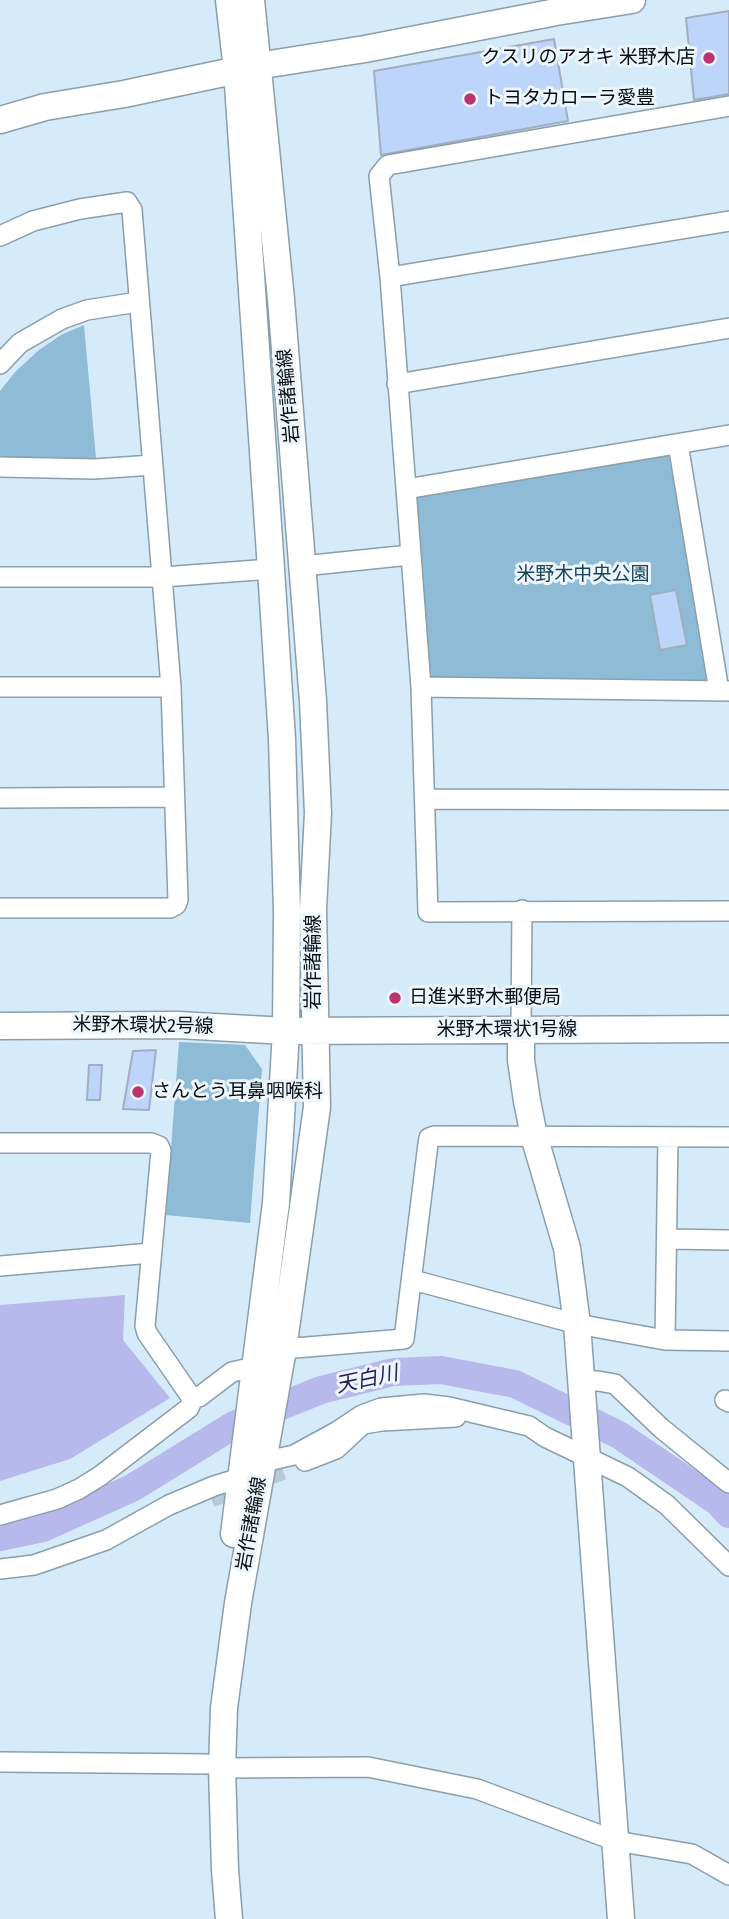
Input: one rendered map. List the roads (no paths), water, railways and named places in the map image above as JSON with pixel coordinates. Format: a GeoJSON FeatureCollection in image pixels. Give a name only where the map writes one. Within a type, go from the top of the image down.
{"type":"FeatureCollection","features":[{"type":"Feature","properties":{"kind":"main road","name":"岩作諸輪線"},"geometry":{"type":"LineString","coordinates":[[229,0],[247,68],[281,299],[303,566],[318,813],[313,909],[316,1118],[267,1368],[240,1478],[209,1716],[229,1919]]}},
{"type":"Feature","properties":{"kind":"main road","name":"岩作諸輪線"},"geometry":{"type":"LineString","coordinates":[[219,1919],[214,1766],[238,1604],[264,1458],[286,1031],[287,911],[282,753],[247,68],[251,0]]}},
{"type":"Feature","properties":{"kind":"main road"},"geometry":{"type":"LineString","coordinates":[[0,120],[45,107],[124,94],[247,68],[365,49],[517,10],[632,0]]}},
{"type":"Feature","properties":{"kind":"main road","name":"米野木環状2号線"},"geometry":{"type":"LineString","coordinates":[[0,1026],[178,1025],[286,1031]]}},
{"type":"Feature","properties":{"kind":"main road"},"geometry":{"type":"LineString","coordinates":[[522,1029],[521,1060],[534,1136],[564,1235],[577,1324],[621,1919]]}},
{"type":"Feature","properties":{"kind":"main road","name":"米野木環状1号線"},"geometry":{"type":"LineString","coordinates":[[286,1031],[729,1029]]}},
{"type":"Feature","properties":{"kind":"street"},"geometry":{"type":"LineString","coordinates":[[729,106],[388,164],[379,176],[390,277],[421,687],[428,912],[729,911]]}},
{"type":"Feature","properties":{"kind":"street"},"geometry":{"type":"LineString","coordinates":[[0,236],[33,221],[80,209],[127,202],[132,210],[171,687],[178,900],[176,905],[170,908],[0,908]]}},
{"type":"Feature","properties":{"kind":"street"},"geometry":{"type":"LineString","coordinates":[[390,277],[729,221]]}},
{"type":"Feature","properties":{"kind":"street"},"geometry":{"type":"LineString","coordinates":[[0,364],[20,343],[62,319],[87,310],[138,302]]}},
{"type":"Feature","properties":{"kind":"street"},"geometry":{"type":"LineString","coordinates":[[397,384],[729,328]]}},
{"type":"Feature","properties":{"kind":"street"},"geometry":{"type":"LineString","coordinates":[[406,489],[729,435]]}},
{"type":"Feature","properties":{"kind":"street"},"geometry":{"type":"LineString","coordinates":[[421,687],[724,691],[678,444]]}},
{"type":"Feature","properties":{"kind":"street"},"geometry":{"type":"LineString","coordinates":[[0,467],[94,469],[153,466]]}},
{"type":"Feature","properties":{"kind":"street"},"geometry":{"type":"LineString","coordinates":[[303,566],[410,555]]}},
{"type":"Feature","properties":{"kind":"street"},"geometry":{"type":"LineString","coordinates":[[0,577],[163,578],[271,569]]}},
{"type":"Feature","properties":{"kind":"street"},"geometry":{"type":"LineString","coordinates":[[0,687],[171,687]]}},
{"type":"Feature","properties":{"kind":"street"},"geometry":{"type":"LineString","coordinates":[[0,798],[174,797]]}},
{"type":"Feature","properties":{"kind":"street"},"geometry":{"type":"LineString","coordinates":[[425,799],[729,800]]}},
{"type":"Feature","properties":{"kind":"street"},"geometry":{"type":"LineString","coordinates":[[522,911],[522,1029]]}},
{"type":"Feature","properties":{"kind":"street"},"geometry":{"type":"LineString","coordinates":[[665,1340],[668,1137]]}},
{"type":"Feature","properties":{"kind":"street"},"geometry":{"type":"LineString","coordinates":[[193,1398],[199,1397],[232,1372],[267,1368],[404,1339],[429,1138],[729,1137]]}},
{"type":"Feature","properties":{"kind":"street"},"geometry":{"type":"LineString","coordinates":[[0,1143],[151,1143],[159,1146],[161,1151],[145,1326],[193,1398]]}},
{"type":"Feature","properties":{"kind":"street"},"geometry":{"type":"LineString","coordinates":[[668,1239],[729,1240]]}},
{"type":"Feature","properties":{"kind":"street"},"geometry":{"type":"LineString","coordinates":[[0,1266],[151,1253]]}},
{"type":"Feature","properties":{"kind":"street"},"geometry":{"type":"LineString","coordinates":[[413,1280],[577,1324],[665,1340],[729,1341]]}},
{"type":"Feature","properties":{"kind":"street"},"geometry":{"type":"LineString","coordinates":[[582,1386],[598,1381],[615,1384],[661,1429],[729,1483]]}},
{"type":"Feature","properties":{"kind":"street"},"geometry":{"type":"LineString","coordinates":[[0,1515],[57,1499],[100,1476],[189,1408],[193,1398]]}},
{"type":"Feature","properties":{"kind":"street"},"geometry":{"type":"LineString","coordinates":[[264,1458],[294,1455],[362,1415],[381,1408],[424,1404],[449,1407],[529,1426],[628,1477],[667,1505],[729,1566]]}},
{"type":"Feature","properties":{"kind":"street"},"geometry":{"type":"LineString","coordinates":[[291,1467],[336,1449],[363,1424],[382,1420],[478,1415]]}},
{"type":"Feature","properties":{"kind":"street"},"geometry":{"type":"LineString","coordinates":[[0,1569],[34,1565],[106,1539],[169,1505],[240,1478]]}},
{"type":"Feature","properties":{"kind":"street"},"geometry":{"type":"LineString","coordinates":[[106,1539],[124,1538],[211,1498]]}},
{"type":"Feature","properties":{"kind":"street"},"geometry":{"type":"LineString","coordinates":[[0,1762],[368,1768],[477,1789],[616,1841],[692,1854],[729,1875]]}},
{"type":"Feature","properties":{"kind":"waterway","name":"天白川"},"geometry":{"type":"LineString","coordinates":[[0,1537],[43,1528],[132,1488],[234,1425],[321,1390],[393,1372],[441,1370],[515,1384],[619,1435],[718,1502],[729,1514]]}},
{"type":"Feature","properties":{"kind":"tunnel"},"geometry":{"type":"LineString","coordinates":[[211,1498],[291,1467]]}},
{"type":"Feature","properties":{"kind":"place","name":"クスリのアオキ 米野木店"},"geometry":{"type":"Point","coordinates":[709,58]}},
{"type":"Feature","properties":{"kind":"place","name":"トヨタカローラ愛豊"},"geometry":{"type":"Point","coordinates":[470,99]}},
{"type":"Feature","properties":{"kind":"place","name":"日進米野木郵便局"},"geometry":{"type":"Point","coordinates":[395,998]}},
{"type":"Feature","properties":{"kind":"place","name":"さんとう耳鼻咽喉科"},"geometry":{"type":"Point","coordinates":[138,1092]}},
{"type":"Feature","properties":{"kind":"park label","name":"米野木中央公園"},"geometry":{"type":"Point","coordinates":[583,575]}}]}
